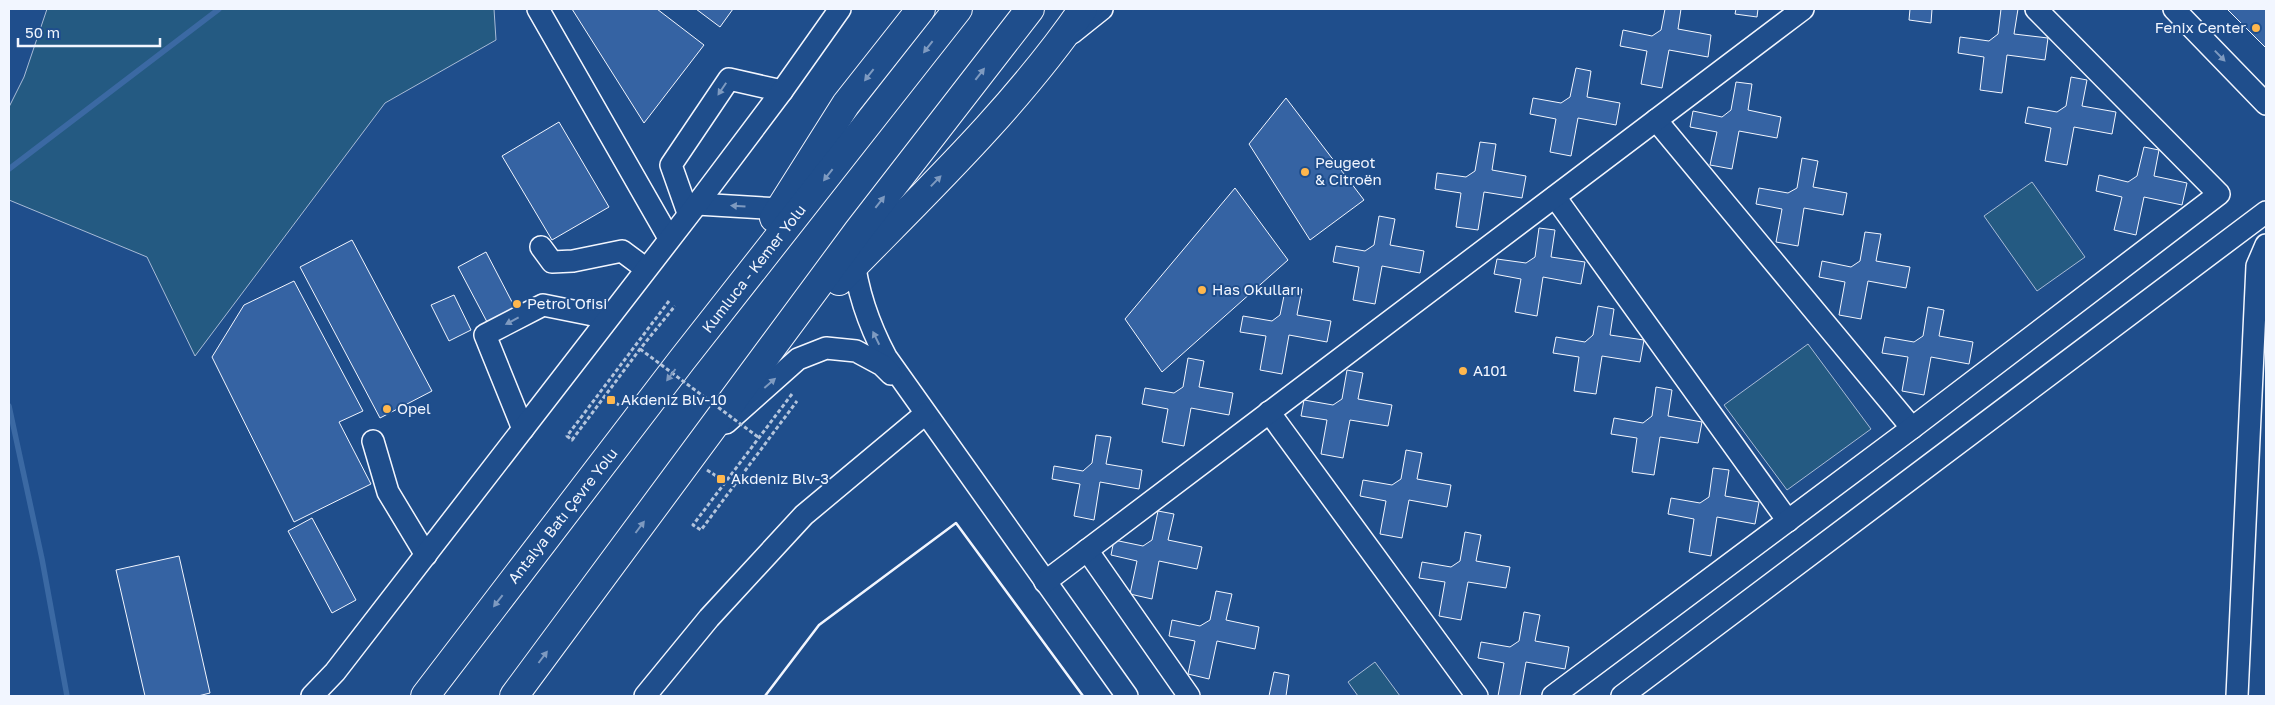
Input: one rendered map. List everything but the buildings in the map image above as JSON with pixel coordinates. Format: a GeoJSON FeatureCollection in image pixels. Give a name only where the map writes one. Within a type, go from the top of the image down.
{"type":"FeatureCollection","features":[{"type":"Feature","properties":{"kind":"highway","name":"Kumluca - Kemer Yolu"},"geometry":{"type":"LineString","coordinates":[[701,336],[846,104],[921,9]]}},
{"type":"Feature","properties":{"kind":"highway","name":"Kumluca - Kemer Yolu"},"geometry":{"type":"LineString","coordinates":[[701,336],[958,9]]}},
{"type":"Feature","properties":{"kind":"highway"},"geometry":{"type":"LineString","coordinates":[[514,696],[855,236],[1030,9]]}},
{"type":"Feature","properties":{"kind":"highway"},"geometry":{"type":"LineString","coordinates":[[768,354],[975,142],[1060,42],[1083,9]]}},
{"type":"Feature","properties":{"kind":"highway","name":"Antalya Batı Çevre Yolu"},"geometry":{"type":"LineString","coordinates":[[425,696],[701,336]]}},
{"type":"Feature","properties":{"kind":"street"},"geometry":{"type":"LineString","coordinates":[[538,9],[669,238]]}},
{"type":"Feature","properties":{"kind":"street"},"geometry":{"type":"LineString","coordinates":[[312,696],[335,672],[693,208],[782,91],[840,9]]}},
{"type":"Feature","properties":{"kind":"street"},"geometry":{"type":"LineString","coordinates":[[1060,42],[1102,9]]}},
{"type":"Feature","properties":{"kind":"street"},"geometry":{"type":"LineString","coordinates":[[1045,582],[1803,9]]}},
{"type":"Feature","properties":{"kind":"street"},"geometry":{"type":"LineString","coordinates":[[1553,696],[1912,428],[2219,194],[2036,9]]}},
{"type":"Feature","properties":{"kind":"street"},"geometry":{"type":"LineString","coordinates":[[2174,9],[2266,104]]}},
{"type":"Feature","properties":{"kind":"street"},"geometry":{"type":"LineString","coordinates":[[693,208],[671,165],[729,79],[782,91]]}},
{"type":"Feature","properties":{"kind":"street"},"geometry":{"type":"LineString","coordinates":[[1656,120],[1912,428]]}},
{"type":"Feature","properties":{"kind":"street"},"geometry":{"type":"LineString","coordinates":[[1555,197],[1788,521]]}},
{"type":"Feature","properties":{"kind":"street"},"geometry":{"type":"LineString","coordinates":[[693,208],[780,209]]}},
{"type":"Feature","properties":{"kind":"street"},"geometry":{"type":"LineString","coordinates":[[1622,696],[2266,212]]}},
{"type":"Feature","properties":{"kind":"street"},"geometry":{"type":"LineString","coordinates":[[855,236],[854,265],[863,304],[873,332],[886,357],[1127,696]]}},
{"type":"Feature","properties":{"kind":"street"},"geometry":{"type":"LineString","coordinates":[[2237,696],[2256,266],[2266,246]]}},
{"type":"Feature","properties":{"kind":"street"},"geometry":{"type":"LineString","coordinates":[[541,247],[552,262],[573,261],[622,251],[645,268]]}},
{"type":"Feature","properties":{"kind":"street"},"geometry":{"type":"LineString","coordinates":[[523,429],[486,335],[543,305],[608,318]]}},
{"type":"Feature","properties":{"kind":"street"},"geometry":{"type":"LineString","coordinates":[[696,452],[798,359],[826,348],[856,351],[882,365],[911,394]]}},
{"type":"Feature","properties":{"kind":"street"},"geometry":{"type":"LineString","coordinates":[[1269,412],[1477,696]]}},
{"type":"Feature","properties":{"kind":"street"},"geometry":{"type":"LineString","coordinates":[[645,696],[710,618],[804,515],[925,414]]}},
{"type":"Feature","properties":{"kind":"street"},"geometry":{"type":"LineString","coordinates":[[373,441],[388,492],[426,555]]}},
{"type":"Feature","properties":{"kind":"street"},"geometry":{"type":"LineString","coordinates":[[1087,550],[1189,696]]}},
{"type":"Feature","properties":{"kind":"path"},"geometry":{"type":"LineString","coordinates":[[669,301],[567,436],[572,440],[640,349],[675,306]]}},
{"type":"Feature","properties":{"kind":"path"},"geometry":{"type":"LineString","coordinates":[[640,349],[758,437]]}},
{"type":"Feature","properties":{"kind":"path"},"geometry":{"type":"LineString","coordinates":[[792,394],[693,525],[700,530],[797,402]]}},
{"type":"Feature","properties":{"kind":"shaded area"},"geometry":{"type":"Polygon","coordinates":[[[47,9],[494,9],[496,40],[385,103],[195,356],[147,257],[9,200],[9,107],[24,77],[47,9]]]}},
{"type":"Feature","properties":{"kind":"shaded area"},"geometry":{"type":"Polygon","coordinates":[[[2032,182],[2085,257],[2037,291],[1984,216],[2032,182]]]}},
{"type":"Feature","properties":{"kind":"shaded area"},"geometry":{"type":"Polygon","coordinates":[[[1808,344],[1871,429],[1787,490],[1724,405],[1808,344]]]}},
{"type":"Feature","properties":{"kind":"shaded area"},"geometry":{"type":"Polygon","coordinates":[[[1375,662],[1400,696],[1358,696],[1348,682],[1375,662]]]}},
{"type":"Feature","properties":{"kind":"waterway"},"geometry":{"type":"LineString","coordinates":[[9,169],[219,9]]}},
{"type":"Feature","properties":{"kind":"waterway"},"geometry":{"type":"LineString","coordinates":[[9,406],[42,559],[67,696]]}},
{"type":"Feature","properties":{"kind":"wall"},"geometry":{"type":"LineString","coordinates":[[765,696],[819,625],[956,523],[1083,696]]}},
{"type":"Feature","properties":{"kind":"place","name":"Fenix Center"},"geometry":{"type":"Point","coordinates":[2256,28]}},
{"type":"Feature","properties":{"kind":"place","name":"Peugeot & Citroën"},"geometry":{"type":"Point","coordinates":[1305,172]}},
{"type":"Feature","properties":{"kind":"place","name":"Has Okulları"},"geometry":{"type":"Point","coordinates":[1202,290]}},
{"type":"Feature","properties":{"kind":"place","name":"Petrol Ofisi"},"geometry":{"type":"Point","coordinates":[517,304]}},
{"type":"Feature","properties":{"kind":"place","name":"A101"},"geometry":{"type":"Point","coordinates":[1463,371]}},
{"type":"Feature","properties":{"kind":"place","name":"Akdeniz Blv-10"},"geometry":{"type":"Point","coordinates":[611,400]}},
{"type":"Feature","properties":{"kind":"place","name":"Opel"},"geometry":{"type":"Point","coordinates":[387,409]}},
{"type":"Feature","properties":{"kind":"place","name":"Akdeniz Blv-3"},"geometry":{"type":"Point","coordinates":[721,479]}}]}
